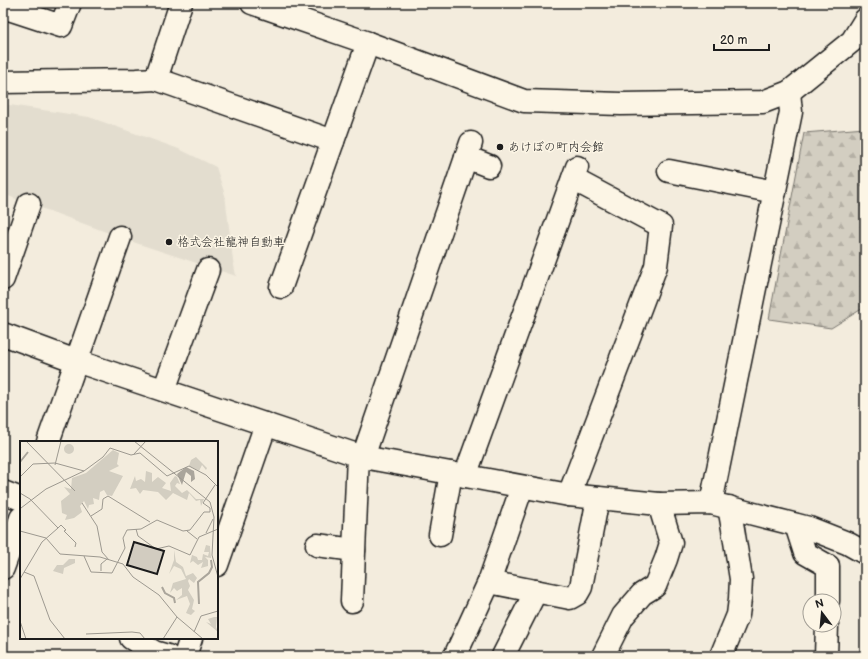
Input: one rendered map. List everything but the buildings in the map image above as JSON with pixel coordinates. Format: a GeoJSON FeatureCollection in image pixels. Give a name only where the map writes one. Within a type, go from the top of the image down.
{"type":"FeatureCollection","features":[{"type":"Feature","properties":{"kind":"street"},"geometry":{"type":"LineString","coordinates":[[3,7],[61,26],[70,3]]}},
{"type":"Feature","properties":{"kind":"street"},"geometry":{"type":"LineString","coordinates":[[156,79],[181,3]]}},
{"type":"Feature","properties":{"kind":"street"},"geometry":{"type":"LineString","coordinates":[[252,3],[368,42],[524,101],[621,104],[763,102],[789,92],[852,41],[865,20]]}},
{"type":"Feature","properties":{"kind":"street"},"geometry":{"type":"LineString","coordinates":[[280,287],[368,42]]}},
{"type":"Feature","properties":{"kind":"street"},"geometry":{"type":"LineString","coordinates":[[3,82],[156,79],[333,141]]}},
{"type":"Feature","properties":{"kind":"street"},"geometry":{"type":"LineString","coordinates":[[721,656],[738,615],[741,579],[720,505],[775,192],[791,112],[789,92]]}},
{"type":"Feature","properties":{"kind":"street"},"geometry":{"type":"LineString","coordinates":[[352,601],[361,456],[469,150],[489,166]]}},
{"type":"Feature","properties":{"kind":"street"},"geometry":{"type":"LineString","coordinates":[[669,170],[775,192]]}},
{"type":"Feature","properties":{"kind":"street"},"geometry":{"type":"LineString","coordinates":[[440,535],[458,475],[575,173],[661,226],[656,266],[569,495]]}},
{"type":"Feature","properties":{"kind":"street"},"geometry":{"type":"LineString","coordinates":[[3,279],[29,204]]}},
{"type":"Feature","properties":{"kind":"street"},"geometry":{"type":"LineString","coordinates":[[48,441],[120,238]]}},
{"type":"Feature","properties":{"kind":"street"},"geometry":{"type":"LineString","coordinates":[[164,390],[208,270]]}},
{"type":"Feature","properties":{"kind":"street"},"geometry":{"type":"LineString","coordinates":[[3,334],[76,361],[361,456],[569,495],[659,504],[720,505],[809,528],[847,543],[865,553]]}},
{"type":"Feature","properties":{"kind":"street"},"geometry":{"type":"LineString","coordinates":[[218,561],[266,424]]}},
{"type":"Feature","properties":{"kind":"street"},"geometry":{"type":"LineString","coordinates":[[455,656],[489,582],[522,487]]}},
{"type":"Feature","properties":{"kind":"street"},"geometry":{"type":"LineString","coordinates":[[3,492],[20,499]]}},
{"type":"Feature","properties":{"kind":"street"},"geometry":{"type":"LineString","coordinates":[[489,582],[570,598],[577,594],[581,588],[598,498]]}},
{"type":"Feature","properties":{"kind":"street"},"geometry":{"type":"LineString","coordinates":[[603,656],[622,616],[642,594],[655,586],[666,559],[671,543],[659,504]]}},
{"type":"Feature","properties":{"kind":"street"},"geometry":{"type":"LineString","coordinates":[[3,568],[20,521]]}},
{"type":"Feature","properties":{"kind":"street"},"geometry":{"type":"LineString","coordinates":[[796,525],[805,553],[828,566],[828,593]]}},
{"type":"Feature","properties":{"kind":"street"},"geometry":{"type":"LineString","coordinates":[[317,545],[354,550]]}},
{"type":"Feature","properties":{"kind":"street"},"geometry":{"type":"LineString","coordinates":[[503,656],[536,591]]}},
{"type":"Feature","properties":{"kind":"street"},"geometry":{"type":"LineString","coordinates":[[826,656],[827,633]]}},
{"type":"Feature","properties":{"kind":"street"},"geometry":{"type":"LineString","coordinates":[[133,639],[154,652],[168,656]]}},
{"type":"Feature","properties":{"kind":"street"},"geometry":{"type":"LineString","coordinates":[[185,656],[191,639]]}},
{"type":"Feature","properties":{"kind":"shaded area"},"geometry":{"type":"Polygon","coordinates":[[[3,104],[89,117],[179,149],[216,167],[225,195],[236,276],[136,243],[3,194],[3,104]]]}},
{"type":"Feature","properties":{"kind":"green space"},"geometry":{"type":"Polygon","coordinates":[[[865,128],[865,307],[831,328],[769,319],[804,133],[865,128]]]}},
{"type":"Feature","properties":{"kind":"place","name":"あけぼの町内会館"},"geometry":{"type":"Point","coordinates":[500,147]}},
{"type":"Feature","properties":{"kind":"place","name":"格式会社龍神自動車"},"geometry":{"type":"Point","coordinates":[169,242]}}]}
